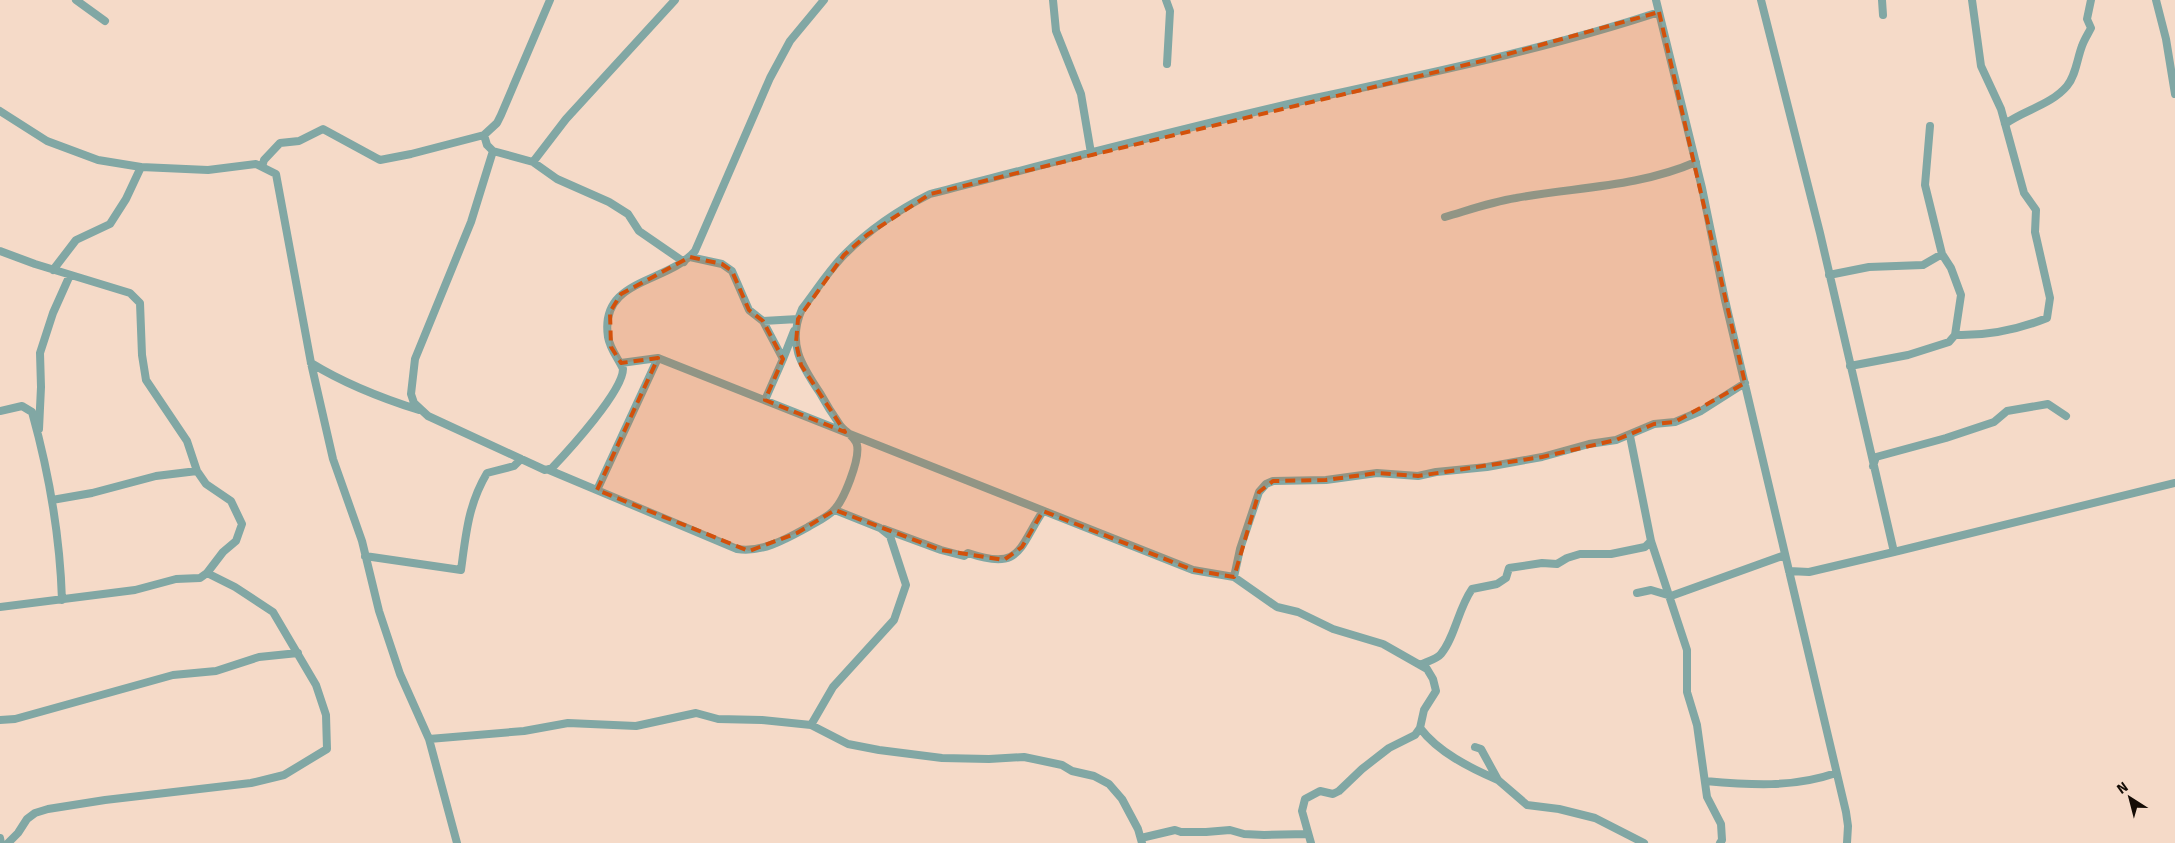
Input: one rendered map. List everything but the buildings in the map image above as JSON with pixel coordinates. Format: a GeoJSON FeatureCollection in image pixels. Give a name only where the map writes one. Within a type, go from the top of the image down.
{"type":"FeatureCollection","features":[{"type":"Feature","properties":{"kind":"street"},"geometry":{"type":"LineString","coordinates":[[76,0],[105,21]]}},
{"type":"Feature","properties":{"kind":"street"},"geometry":{"type":"LineString","coordinates":[[262,167],[264,160],[280,143],[299,141],[323,130],[380,160],[484,135],[497,123],[502,115],[550,0]]}},
{"type":"Feature","properties":{"kind":"street"},"geometry":{"type":"LineString","coordinates":[[533,162],[566,119],[675,0]]}},
{"type":"Feature","properties":{"kind":"street"},"geometry":{"type":"LineString","coordinates":[[549,470],[587,428],[620,384],[623,376],[621,363],[611,348],[608,337],[610,312],[614,302],[630,288],[687,260],[701,239],[770,78],[790,41],[824,0]]}},
{"type":"Feature","properties":{"kind":"street"},"geometry":{"type":"LineString","coordinates":[[1053,0],[1056,31],[1081,94],[1091,153]]}},
{"type":"Feature","properties":{"kind":"street"},"geometry":{"type":"LineString","coordinates":[[1166,0],[1170,11],[1167,64]]}},
{"type":"Feature","properties":{"kind":"street"},"geometry":{"type":"LineString","coordinates":[[1656,0],[1696,162],[1725,300],[1836,773],[1848,826],[1848,843]]}},
{"type":"Feature","properties":{"kind":"street"},"geometry":{"type":"LineString","coordinates":[[1761,0],[1829,275],[1894,552]]}},
{"type":"Feature","properties":{"kind":"street"},"geometry":{"type":"LineString","coordinates":[[1882,0],[1883,15]]}},
{"type":"Feature","properties":{"kind":"street"},"geometry":{"type":"LineString","coordinates":[[1955,335],[1979,336],[2030,325],[2047,318],[2050,298],[2036,232],[2036,210],[2024,193],[2001,109],[1981,66],[1972,0]]}},
{"type":"Feature","properties":{"kind":"street"},"geometry":{"type":"LineString","coordinates":[[2005,124],[2017,115],[2029,112],[2067,86],[2074,75],[2082,44],[2090,28],[2087,19],[2091,0]]}},
{"type":"Feature","properties":{"kind":"street"},"geometry":{"type":"LineString","coordinates":[[2156,0],[2166,39],[2175,94]]}},
{"type":"Feature","properties":{"kind":"street"},"geometry":{"type":"LineString","coordinates":[[765,400],[802,309],[844,255],[867,235],[930,194],[1314,99],[1490,59],[1600,30],[1659,12]]}},
{"type":"Feature","properties":{"kind":"street"},"geometry":{"type":"LineString","coordinates":[[0,111],[47,141],[98,160],[141,167],[208,170],[256,164],[276,174],[311,363],[333,459],[365,556],[379,611],[400,674],[429,739],[457,843]]}},
{"type":"Feature","properties":{"kind":"street"},"geometry":{"type":"LineString","coordinates":[[1850,366],[1908,355],[1949,342],[1955,335],[1961,295],[1951,268],[1942,254],[1926,185],[1930,126]]}},
{"type":"Feature","properties":{"kind":"street"},"geometry":{"type":"LineString","coordinates":[[484,135],[487,145],[493,152],[533,162],[557,180],[609,202],[628,214],[639,231],[687,260],[722,264],[732,271],[749,310],[764,321],[783,359]]}},
{"type":"Feature","properties":{"kind":"street"},"geometry":{"type":"LineString","coordinates":[[493,152],[471,222],[415,359],[411,394],[414,403],[428,416],[538,467],[737,549],[749,551],[763,548],[797,533],[828,516],[835,510],[842,500],[857,457],[857,444],[842,427],[801,365],[796,343],[796,323]]}},
{"type":"Feature","properties":{"kind":"street"},"geometry":{"type":"LineString","coordinates":[[1445,217],[1476,206],[1516,198],[1614,184],[1672,172],[1696,162]]}},
{"type":"Feature","properties":{"kind":"street"},"geometry":{"type":"LineString","coordinates":[[53,270],[76,240],[110,224],[126,199],[141,167]]}},
{"type":"Feature","properties":{"kind":"street"},"geometry":{"type":"LineString","coordinates":[[0,251],[53,270],[130,293],[140,303],[142,355],[146,380],[187,440],[197,471],[206,484],[231,501],[242,524],[236,541],[223,552],[207,573],[200,578],[176,579],[135,590],[0,607]]}},
{"type":"Feature","properties":{"kind":"street"},"geometry":{"type":"LineString","coordinates":[[1829,275],[1869,267],[1923,265],[1942,254]]}},
{"type":"Feature","properties":{"kind":"street"},"geometry":{"type":"LineString","coordinates":[[39,436],[40,353],[53,313],[70,275]]}},
{"type":"Feature","properties":{"kind":"street"},"geometry":{"type":"LineString","coordinates":[[764,321],[796,323]]}},
{"type":"Feature","properties":{"kind":"street"},"geometry":{"type":"LineString","coordinates":[[621,363],[658,358],[1193,570],[1234,577],[1277,607],[1298,612],[1333,629],[1383,644],[1427,669],[1433,679],[1436,691],[1424,710],[1420,728],[1415,735],[1393,745],[1362,769],[1339,791],[1333,794],[1320,791],[1305,799],[1302,811],[1311,843]]}},
{"type":"Feature","properties":{"kind":"street"},"geometry":{"type":"LineString","coordinates":[[597,490],[658,358]]}},
{"type":"Feature","properties":{"kind":"street"},"geometry":{"type":"LineString","coordinates":[[311,363],[331,376],[381,398],[420,410]]}},
{"type":"Feature","properties":{"kind":"street"},"geometry":{"type":"LineString","coordinates":[[1234,577],[1240,549],[1259,492],[1266,484],[1273,480],[1326,480],[1377,473],[1418,476],[1487,467],[1542,457],[1589,444],[1630,436],[1654,424],[1676,422],[1701,411],[1746,383]]}},
{"type":"Feature","properties":{"kind":"street"},"geometry":{"type":"LineString","coordinates":[[1873,466],[1876,457],[1946,438],[1994,422],[2007,411],[2048,404],[2066,416]]}},
{"type":"Feature","properties":{"kind":"street"},"geometry":{"type":"LineString","coordinates":[[0,411],[22,406],[28,407],[32,412],[45,459],[61,556],[62,600]]}},
{"type":"Feature","properties":{"kind":"street"},"geometry":{"type":"LineString","coordinates":[[1630,436],[1650,541],[1687,650],[1687,692],[1697,725],[1707,797],[1721,824],[1722,840],[1720,843]]}},
{"type":"Feature","properties":{"kind":"street"},"geometry":{"type":"LineString","coordinates":[[365,556],[461,570],[468,515],[476,491],[487,472],[514,466],[521,459]]}},
{"type":"Feature","properties":{"kind":"street"},"geometry":{"type":"LineString","coordinates":[[52,500],[92,493],[156,476],[197,471]]}},
{"type":"Feature","properties":{"kind":"street"},"geometry":{"type":"LineString","coordinates":[[1789,571],[1810,572],[2175,483]]}},
{"type":"Feature","properties":{"kind":"street"},"geometry":{"type":"LineString","coordinates":[[835,510],[949,552],[964,556],[968,553],[990,559],[1004,560],[1012,558],[1022,547],[1043,511]]}},
{"type":"Feature","properties":{"kind":"street"},"geometry":{"type":"LineString","coordinates":[[811,725],[833,687],[894,620],[906,585],[890,536],[880,528]]}},
{"type":"Feature","properties":{"kind":"street"},"geometry":{"type":"LineString","coordinates":[[1420,665],[1440,656],[1456,623],[1461,607],[1472,589],[1497,584],[1506,578],[1509,568],[1542,563],[1557,564],[1567,558],[1580,554],[1611,554],[1646,547],[1650,541]]}},
{"type":"Feature","properties":{"kind":"street"},"geometry":{"type":"LineString","coordinates":[[1636,593],[1655,590],[1669,596],[1687,592],[1785,555]]}},
{"type":"Feature","properties":{"kind":"street"},"geometry":{"type":"LineString","coordinates":[[8,843],[18,833],[27,819],[35,813],[105,800],[251,783],[284,775],[327,749],[326,715],[316,685],[273,612],[235,587],[207,573]]}},
{"type":"Feature","properties":{"kind":"street"},"geometry":{"type":"LineString","coordinates":[[0,720],[16,719],[172,675],[216,671],[259,657],[298,653]]}},
{"type":"Feature","properties":{"kind":"street"},"geometry":{"type":"LineString","coordinates":[[429,739],[524,731],[568,723],[636,726],[696,713],[718,719],[762,720],[811,725],[848,744],[879,750],[942,758],[989,759],[1013,756],[1024,757],[1062,765],[1072,771],[1094,776],[1109,784],[1122,799],[1141,840],[1175,830],[1181,832],[1230,830],[1244,834],[1264,835],[1308,834]]}},
{"type":"Feature","properties":{"kind":"street"},"geometry":{"type":"LineString","coordinates":[[1420,728],[1430,741],[1476,771],[1498,780],[1527,805],[1559,809],[1595,818],[1644,843]]}},
{"type":"Feature","properties":{"kind":"street"},"geometry":{"type":"LineString","coordinates":[[1475,747],[1481,749],[1498,780]]}},
{"type":"Feature","properties":{"kind":"street"},"geometry":{"type":"LineString","coordinates":[[1706,781],[1786,784],[1818,780],[1836,773]]}},
{"type":"Feature","properties":{"kind":"street"},"geometry":{"type":"LineString","coordinates":[[0,838],[1,843]]}},
{"type":"Feature","properties":{"kind":"highlighted area"},"geometry":{"type":"Polygon","coordinates":[[[1659,12],[1745,383],[1675,422],[1654,424],[1616,440],[1542,457],[1418,476],[1377,473],[1326,480],[1273,481],[1259,492],[1234,577],[1193,570],[1043,511],[1022,547],[1004,560],[941,550],[835,510],[797,533],[749,551],[597,490],[658,358],[621,363],[611,347],[610,312],[621,294],[690,257],[722,264],[732,271],[749,310],[763,321],[783,359],[765,400],[845,432],[801,365],[796,343],[798,319],[844,255],[867,235],[930,194],[1490,59],[1659,12]]]}}]}
